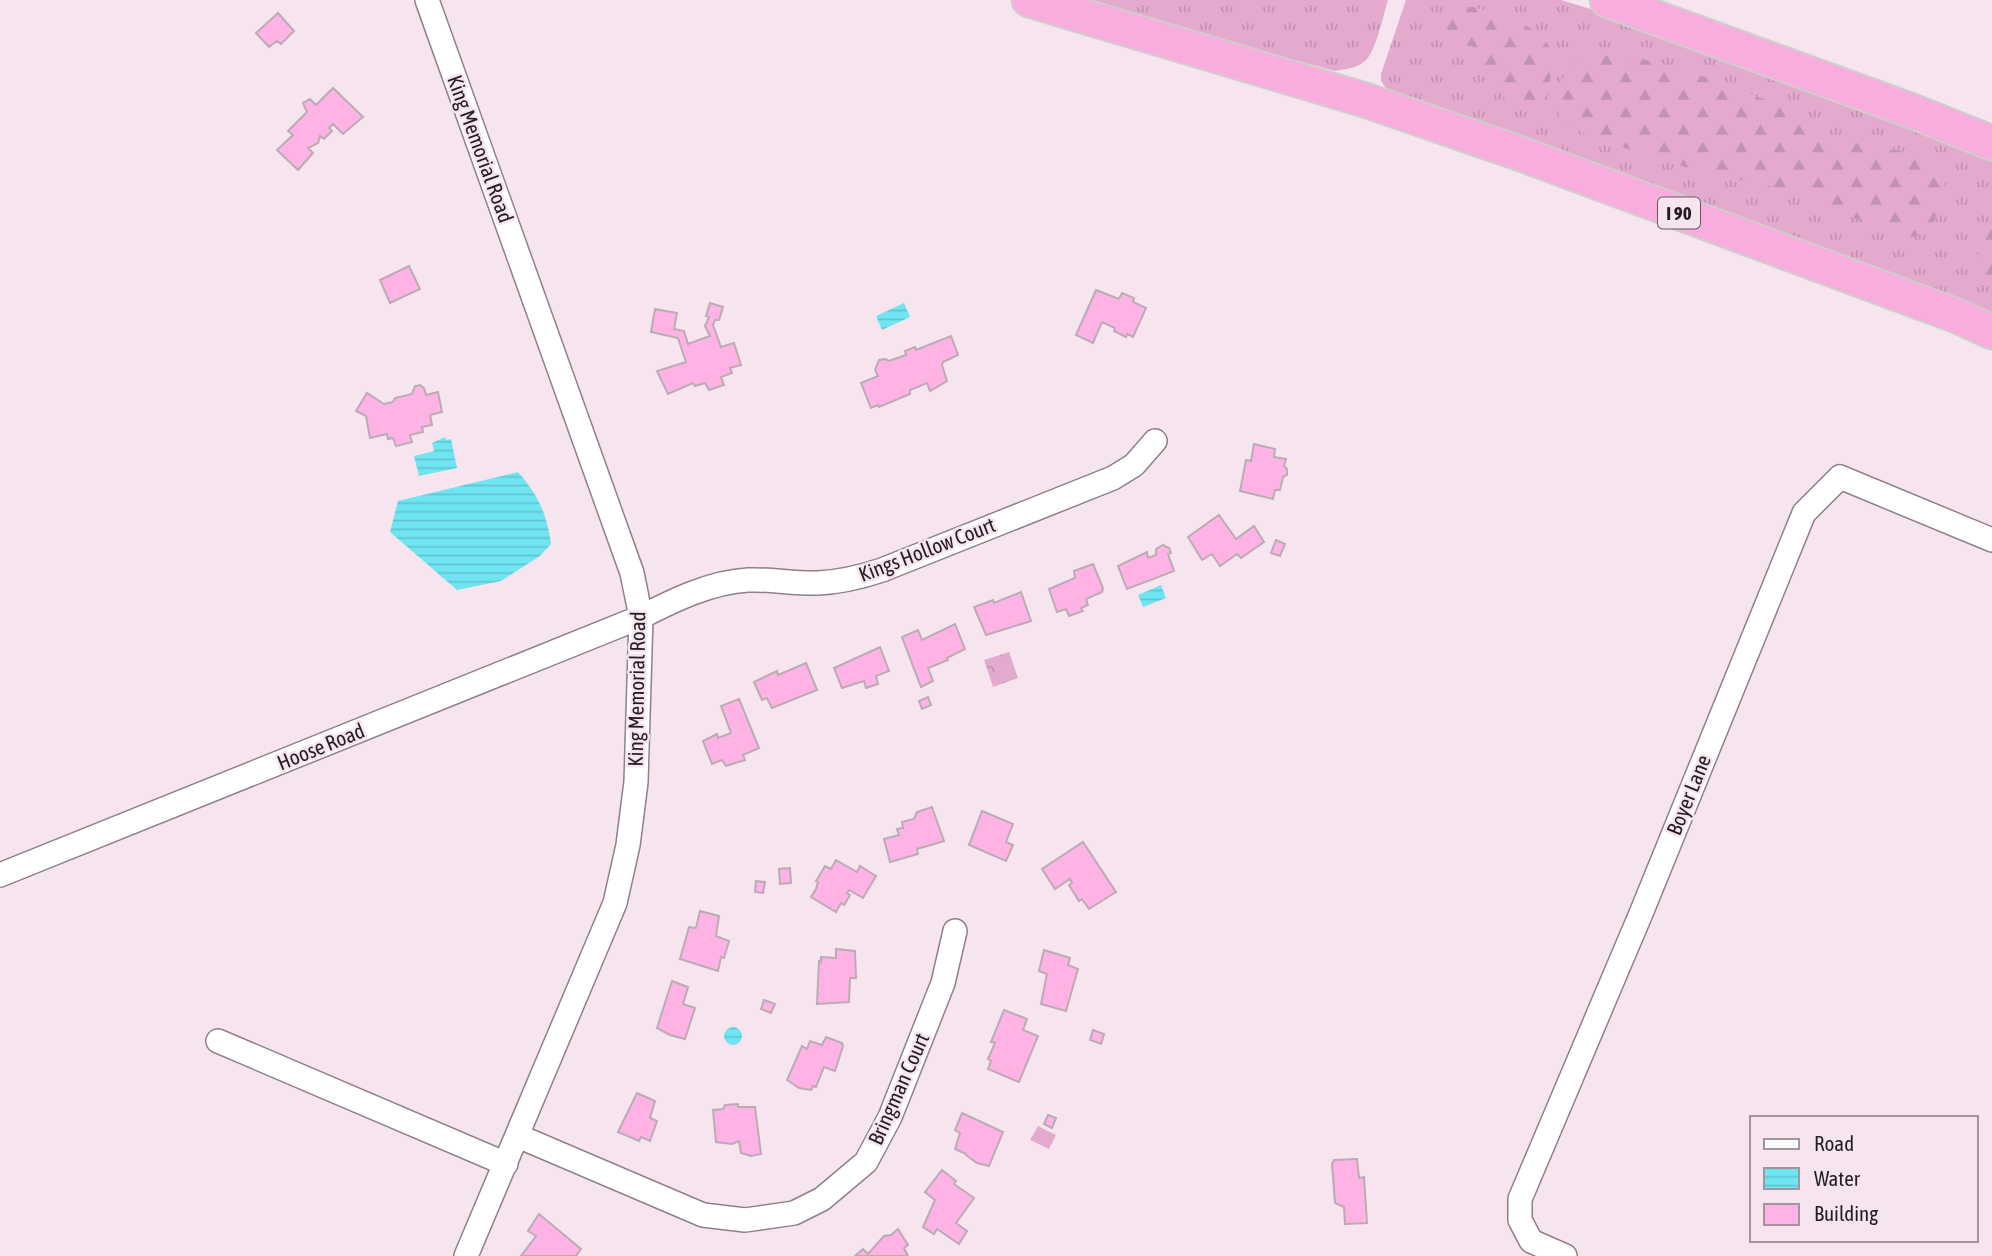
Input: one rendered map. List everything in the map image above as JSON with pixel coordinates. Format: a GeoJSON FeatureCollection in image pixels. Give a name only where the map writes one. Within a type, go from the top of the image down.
{"type":"FeatureCollection","features":[{"type":"Feature","properties":{"kind":"highway","name":"I 90"},"geometry":{"type":"LineString","coordinates":[[1029,0],[1377,104],[1524,155],[1957,316],[1992,332]]}},
{"type":"Feature","properties":{"kind":"highway"},"geometry":{"type":"LineString","coordinates":[[1607,0],[1912,111],[1992,143]]}},
{"type":"Feature","properties":{"kind":"street","name":"King Memorial Road"},"geometry":{"type":"LineString","coordinates":[[427,0],[632,573],[642,617],[636,782],[628,845],[615,903],[466,1256]]}},
{"type":"Feature","properties":{"kind":"street","name":"Kings Hollow Court"},"geometry":{"type":"LineString","coordinates":[[642,617],[673,601],[719,585],[748,580],[819,583],[855,579],[882,570],[1113,478],[1134,465],[1155,441]]}},
{"type":"Feature","properties":{"kind":"street","name":"Boyer Lane"},"geometry":{"type":"LineString","coordinates":[[1566,1256],[1531,1241],[1520,1220],[1520,1199],[1642,911],[1804,513],[1840,477],[1992,540]]}},
{"type":"Feature","properties":{"kind":"street","name":"Hoose Road"},"geometry":{"type":"LineString","coordinates":[[0,875],[642,617]]}},
{"type":"Feature","properties":{"kind":"street","name":"Bringman Court"},"geometry":{"type":"LineString","coordinates":[[518,1136],[703,1215],[746,1220],[793,1213],[822,1199],[866,1162],[890,1118],[943,983],[955,931]]}},
{"type":"Feature","properties":{"kind":"street"},"geometry":{"type":"LineString","coordinates":[[218,1041],[506,1164]]}},
{"type":"Feature","properties":{"kind":"green space"},"geometry":{"type":"Polygon","coordinates":[[[1074,0],[1388,0],[1371,54],[1356,66],[1335,71],[1074,0]]]}},
{"type":"Feature","properties":{"kind":"green space"},"geometry":{"type":"Polygon","coordinates":[[[1406,0],[1561,0],[1607,14],[1992,159],[1992,319],[1390,94],[1381,81],[1381,74],[1406,0]]]}},
{"type":"Feature","properties":{"kind":"green space"},"geometry":{"type":"Polygon","coordinates":[[[1467,6],[1515,20],[1538,33],[1546,41],[1552,53],[1550,79],[1545,99],[1535,112],[1522,110],[1504,97],[1472,46],[1444,42],[1438,27],[1445,12],[1467,6]]]}},
{"type":"Feature","properties":{"kind":"green space"},"geometry":{"type":"Polygon","coordinates":[[[1584,54],[1643,59],[1722,82],[1780,106],[1823,134],[1844,141],[1922,155],[1939,167],[1945,186],[1933,225],[1918,236],[1904,238],[1860,221],[1820,200],[1771,186],[1705,173],[1593,138],[1561,122],[1558,112],[1557,93],[1560,84],[1570,68],[1584,54]]]}},
{"type":"Feature","properties":{"kind":"green space"},"geometry":{"type":"Polygon","coordinates":[[[1992,225],[1992,279],[1977,262],[1980,242],[1992,225]]]}},
{"type":"Feature","properties":{"kind":"green space"},"geometry":{"type":"Polygon","coordinates":[[[1009,652],[1018,678],[993,687],[984,660],[1009,652]]]}},
{"type":"Feature","properties":{"kind":"green space"},"geometry":{"type":"Polygon","coordinates":[[[1038,1126],[1056,1135],[1049,1149],[1030,1140],[1038,1126]]]}},
{"type":"Feature","properties":{"kind":"water"},"geometry":{"type":"Polygon","coordinates":[[[904,303],[910,317],[882,330],[876,316],[904,303]]]}},
{"type":"Feature","properties":{"kind":"water"},"geometry":{"type":"Polygon","coordinates":[[[445,437],[446,440],[451,439],[457,468],[419,476],[414,456],[434,451],[432,443],[445,437]]]}},
{"type":"Feature","properties":{"kind":"water"},"geometry":{"type":"Polygon","coordinates":[[[518,472],[540,505],[551,544],[540,556],[501,581],[457,590],[390,532],[398,501],[518,472]]]}},
{"type":"Feature","properties":{"kind":"water"},"geometry":{"type":"Polygon","coordinates":[[[1161,585],[1166,598],[1143,607],[1138,595],[1161,585]]]}},
{"type":"Feature","properties":{"kind":"water"},"geometry":{"type":"Polygon","coordinates":[[[729,1027],[737,1027],[742,1036],[740,1043],[729,1045],[724,1040],[724,1032],[729,1027]]]}},
{"type":"Feature","properties":{"kind":"building"},"geometry":{"type":"Polygon","coordinates":[[[278,13],[294,31],[281,44],[277,41],[269,47],[256,33],[278,13]]]}},
{"type":"Feature","properties":{"kind":"building"},"geometry":{"type":"Polygon","coordinates":[[[333,88],[363,117],[343,134],[333,124],[329,128],[332,131],[324,139],[320,136],[318,143],[308,148],[313,153],[298,170],[277,150],[293,135],[288,131],[307,112],[303,103],[310,99],[316,105],[333,88]]]}},
{"type":"Feature","properties":{"kind":"building"},"geometry":{"type":"Polygon","coordinates":[[[409,266],[420,289],[390,303],[380,280],[409,266]]]}},
{"type":"Feature","properties":{"kind":"building"},"geometry":{"type":"Polygon","coordinates":[[[1096,290],[1119,299],[1122,293],[1134,298],[1133,302],[1146,308],[1133,337],[1127,334],[1126,337],[1102,322],[1093,343],[1076,335],[1096,290]]]}},
{"type":"Feature","properties":{"kind":"building"},"geometry":{"type":"Polygon","coordinates":[[[710,303],[723,307],[719,320],[715,320],[713,325],[721,347],[734,343],[741,365],[730,368],[732,373],[721,377],[724,385],[709,390],[705,383],[695,386],[693,383],[668,394],[657,371],[686,362],[678,338],[651,332],[655,309],[677,313],[674,329],[684,331],[688,344],[710,336],[705,326],[710,303]]]}},
{"type":"Feature","properties":{"kind":"building"},"geometry":{"type":"Polygon","coordinates":[[[951,336],[958,355],[943,362],[947,381],[930,391],[927,383],[910,390],[910,394],[871,408],[861,383],[878,376],[875,370],[879,360],[889,361],[906,355],[905,351],[915,347],[916,350],[951,336]]]}},
{"type":"Feature","properties":{"kind":"building"},"geometry":{"type":"Polygon","coordinates":[[[420,385],[426,395],[438,392],[442,412],[430,415],[432,425],[422,427],[423,432],[410,435],[412,442],[396,446],[393,438],[388,439],[387,434],[370,438],[366,416],[356,411],[367,393],[384,404],[412,394],[415,386],[420,385]]]}},
{"type":"Feature","properties":{"kind":"building"},"geometry":{"type":"Polygon","coordinates":[[[1254,444],[1275,449],[1274,457],[1286,459],[1284,466],[1287,475],[1283,477],[1280,490],[1275,490],[1273,499],[1240,491],[1246,460],[1251,461],[1254,444]]]}},
{"type":"Feature","properties":{"kind":"building"},"geometry":{"type":"Polygon","coordinates":[[[1219,515],[1236,539],[1254,526],[1264,542],[1241,558],[1237,554],[1220,566],[1212,554],[1202,560],[1188,537],[1219,515]]]}},
{"type":"Feature","properties":{"kind":"building"},"geometry":{"type":"Polygon","coordinates":[[[1276,540],[1285,544],[1280,556],[1271,553],[1276,540]]]}},
{"type":"Feature","properties":{"kind":"building"},"geometry":{"type":"Polygon","coordinates":[[[1163,545],[1169,548],[1171,553],[1168,554],[1174,571],[1127,589],[1118,566],[1147,552],[1148,558],[1156,555],[1156,549],[1163,545]]]}},
{"type":"Feature","properties":{"kind":"building"},"geometry":{"type":"Polygon","coordinates":[[[1093,564],[1103,588],[1102,592],[1086,599],[1088,605],[1081,608],[1083,611],[1069,616],[1066,609],[1057,612],[1049,589],[1075,578],[1074,571],[1093,564]]]}},
{"type":"Feature","properties":{"kind":"building"},"geometry":{"type":"Polygon","coordinates":[[[1021,592],[1031,621],[986,635],[974,607],[993,600],[994,603],[1021,592]]]}},
{"type":"Feature","properties":{"kind":"building"},"geometry":{"type":"Polygon","coordinates":[[[955,624],[965,649],[928,668],[933,681],[921,687],[902,637],[918,630],[922,640],[955,624]]]}},
{"type":"Feature","properties":{"kind":"building"},"geometry":{"type":"Polygon","coordinates":[[[880,647],[889,671],[876,676],[878,684],[866,688],[864,681],[842,688],[834,668],[880,647]]]}},
{"type":"Feature","properties":{"kind":"building"},"geometry":{"type":"Polygon","coordinates":[[[806,663],[817,690],[772,708],[767,698],[762,700],[754,682],[777,671],[778,675],[806,663]]]}},
{"type":"Feature","properties":{"kind":"building"},"geometry":{"type":"Polygon","coordinates":[[[928,697],[931,705],[922,709],[919,701],[928,697]]]}},
{"type":"Feature","properties":{"kind":"building"},"geometry":{"type":"Polygon","coordinates":[[[739,699],[759,748],[743,755],[745,760],[726,766],[722,760],[712,764],[703,741],[717,734],[718,738],[731,733],[721,706],[739,699]]]}},
{"type":"Feature","properties":{"kind":"building"},"geometry":{"type":"Polygon","coordinates":[[[932,807],[944,841],[917,849],[918,854],[890,862],[884,839],[899,835],[897,829],[903,828],[902,822],[914,819],[917,812],[932,807]]]}},
{"type":"Feature","properties":{"kind":"building"},"geometry":{"type":"Polygon","coordinates":[[[982,811],[1013,824],[1006,842],[1013,845],[1006,861],[969,845],[982,811]]]}},
{"type":"Feature","properties":{"kind":"building"},"geometry":{"type":"Polygon","coordinates":[[[1083,842],[1116,892],[1089,909],[1082,899],[1079,901],[1069,885],[1072,883],[1070,879],[1055,889],[1042,869],[1083,842]]]}},
{"type":"Feature","properties":{"kind":"building"},"geometry":{"type":"Polygon","coordinates":[[[836,860],[857,872],[860,866],[876,876],[863,898],[849,890],[847,893],[850,895],[836,912],[811,897],[825,866],[831,869],[836,860]]]}},
{"type":"Feature","properties":{"kind":"building"},"geometry":{"type":"Polygon","coordinates":[[[790,868],[791,883],[780,884],[779,869],[790,868]]]}},
{"type":"Feature","properties":{"kind":"building"},"geometry":{"type":"Polygon","coordinates":[[[756,881],[765,882],[763,893],[755,892],[756,881]]]}},
{"type":"Feature","properties":{"kind":"building"},"geometry":{"type":"Polygon","coordinates":[[[700,911],[719,916],[716,936],[729,941],[718,971],[680,959],[689,927],[696,928],[700,911]]]}},
{"type":"Feature","properties":{"kind":"building"},"geometry":{"type":"Polygon","coordinates":[[[836,949],[855,951],[856,978],[850,978],[849,1002],[817,1004],[819,961],[821,962],[821,957],[836,958],[836,949]]]}},
{"type":"Feature","properties":{"kind":"building"},"geometry":{"type":"Polygon","coordinates":[[[1044,950],[1070,958],[1068,965],[1078,969],[1066,1011],[1041,1004],[1047,974],[1039,971],[1044,950]]]}},
{"type":"Feature","properties":{"kind":"building"},"geometry":{"type":"Polygon","coordinates":[[[672,981],[688,987],[683,1004],[695,1008],[685,1039],[657,1028],[672,981]]]}},
{"type":"Feature","properties":{"kind":"building"},"geometry":{"type":"Polygon","coordinates":[[[764,1000],[775,1004],[771,1013],[761,1009],[764,1000]]]}},
{"type":"Feature","properties":{"kind":"building"},"geometry":{"type":"Polygon","coordinates":[[[1004,1010],[1027,1019],[1023,1030],[1038,1036],[1019,1082],[988,1069],[991,1061],[988,1059],[995,1043],[991,1042],[1004,1010]]]}},
{"type":"Feature","properties":{"kind":"building"},"geometry":{"type":"Polygon","coordinates":[[[1093,1030],[1104,1034],[1101,1044],[1090,1040],[1093,1030]]]}},
{"type":"Feature","properties":{"kind":"building"},"geometry":{"type":"Polygon","coordinates":[[[826,1037],[842,1043],[843,1046],[835,1071],[824,1067],[816,1087],[813,1086],[811,1090],[799,1088],[787,1080],[802,1046],[807,1049],[810,1041],[822,1045],[826,1037]]]}},
{"type":"Feature","properties":{"kind":"building"},"geometry":{"type":"Polygon","coordinates":[[[637,1093],[655,1101],[650,1118],[657,1121],[650,1141],[641,1137],[639,1141],[618,1132],[637,1093]]]}},
{"type":"Feature","properties":{"kind":"building"},"geometry":{"type":"Polygon","coordinates":[[[738,1104],[738,1107],[755,1107],[761,1154],[751,1156],[741,1153],[739,1141],[732,1144],[716,1142],[713,1110],[738,1104]]]}},
{"type":"Feature","properties":{"kind":"building"},"geometry":{"type":"Polygon","coordinates":[[[962,1113],[1003,1132],[989,1166],[977,1163],[955,1149],[960,1133],[955,1130],[962,1113]]]}},
{"type":"Feature","properties":{"kind":"building"},"geometry":{"type":"Polygon","coordinates":[[[1048,1115],[1056,1118],[1052,1128],[1044,1124],[1048,1115]]]}},
{"type":"Feature","properties":{"kind":"building"},"geometry":{"type":"Polygon","coordinates":[[[1357,1159],[1359,1178],[1364,1177],[1367,1223],[1345,1224],[1344,1207],[1335,1203],[1332,1164],[1334,1160],[1357,1159]]]}},
{"type":"Feature","properties":{"kind":"building"},"geometry":{"type":"Polygon","coordinates":[[[942,1170],[956,1181],[954,1184],[974,1198],[956,1223],[967,1231],[959,1244],[937,1229],[934,1234],[923,1227],[935,1200],[925,1192],[942,1170]]]}},
{"type":"Feature","properties":{"kind":"building"},"geometry":{"type":"Polygon","coordinates":[[[539,1214],[581,1249],[576,1256],[521,1256],[536,1236],[528,1231],[539,1214]]]}},
{"type":"Feature","properties":{"kind":"building"},"geometry":{"type":"Polygon","coordinates":[[[898,1229],[908,1245],[904,1248],[908,1256],[855,1256],[863,1249],[868,1254],[884,1236],[891,1235],[898,1229]]]}}]}
